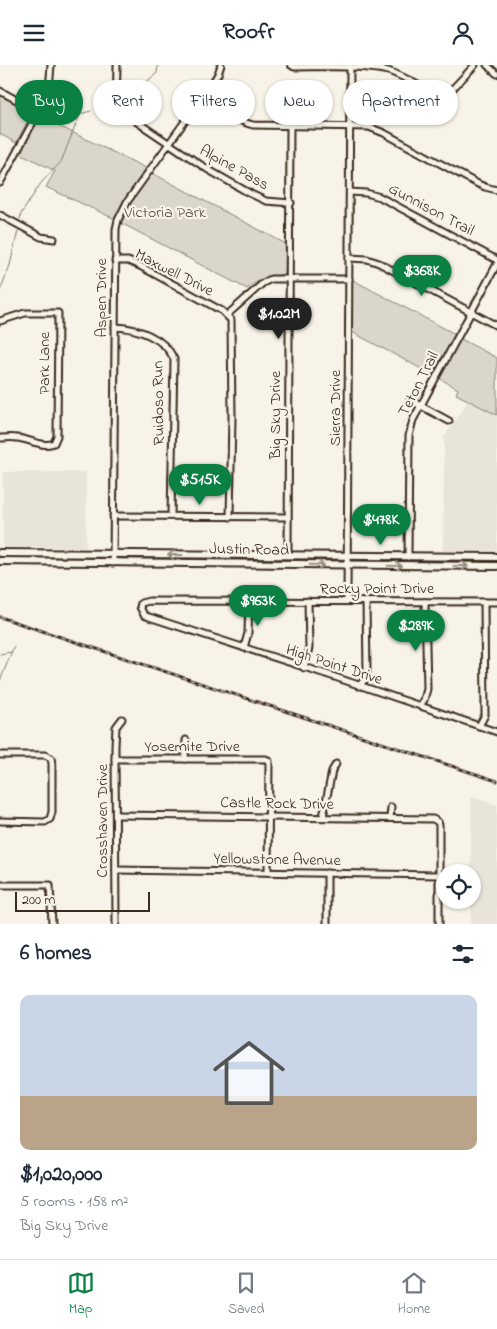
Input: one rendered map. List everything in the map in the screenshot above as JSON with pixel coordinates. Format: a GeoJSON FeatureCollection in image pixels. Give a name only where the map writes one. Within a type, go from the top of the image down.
{"type":"FeatureCollection","features":[{"type":"Feature","properties":{"kind":"main road","name":"Justin Road"},"geometry":{"type":"LineString","coordinates":[[0,553],[497,557]]}},
{"type":"Feature","properties":{"kind":"main road"},"geometry":{"type":"LineString","coordinates":[[45,562],[48,558],[77,554]]}},
{"type":"Feature","properties":{"kind":"main road"},"geometry":{"type":"LineString","coordinates":[[478,557],[479,566]]}},
{"type":"Feature","properties":{"kind":"main road","name":"Justin Road"},"geometry":{"type":"LineString","coordinates":[[0,561],[497,566]]}},
{"type":"Feature","properties":{"kind":"street"},"geometry":{"type":"LineString","coordinates":[[50,80],[51,65]]}},
{"type":"Feature","properties":{"kind":"street","name":"Alpine Pass"},"geometry":{"type":"LineString","coordinates":[[117,65],[118,97],[122,109],[134,120],[207,169],[252,194],[266,201],[291,203]]}},
{"type":"Feature","properties":{"kind":"street","name":"Aspen Drive"},"geometry":{"type":"LineString","coordinates":[[214,80],[221,65]]}},
{"type":"Feature","properties":{"kind":"street"},"geometry":{"type":"LineString","coordinates":[[291,65],[294,67],[350,66],[388,71],[443,99],[475,65]]}},
{"type":"Feature","properties":{"kind":"street"},"geometry":{"type":"LineString","coordinates":[[487,65],[494,67],[497,74]]}},
{"type":"Feature","properties":{"kind":"street","name":"Sierra Drive"},"geometry":{"type":"LineString","coordinates":[[350,66],[350,80]]}},
{"type":"Feature","properties":{"kind":"street"},"geometry":{"type":"LineString","coordinates":[[0,91],[15,99]]}},
{"type":"Feature","properties":{"kind":"street"},"geometry":{"type":"LineString","coordinates":[[1,180],[32,125]]}},
{"type":"Feature","properties":{"kind":"street","name":"Aspen Drive"},"geometry":{"type":"LineString","coordinates":[[113,563],[116,229],[118,220],[127,202],[182,125]]}},
{"type":"Feature","properties":{"kind":"street","name":"Big Sky Drive"},"geometry":{"type":"LineString","coordinates":[[288,555],[290,125]]}},
{"type":"Feature","properties":{"kind":"street"},"geometry":{"type":"LineString","coordinates":[[350,125],[376,129],[478,184],[497,190]]}},
{"type":"Feature","properties":{"kind":"street","name":"Sierra Drive"},"geometry":{"type":"LineString","coordinates":[[347,601],[350,125]]}},
{"type":"Feature","properties":{"kind":"street","name":"Gunnison Trail"},"geometry":{"type":"LineString","coordinates":[[350,192],[366,193],[380,197],[497,260]]}},
{"type":"Feature","properties":{"kind":"street"},"geometry":{"type":"LineString","coordinates":[[0,215],[41,237],[54,239]]}},
{"type":"Feature","properties":{"kind":"street"},"geometry":{"type":"LineString","coordinates":[[349,258],[367,259],[379,263],[497,326]]}},
{"type":"Feature","properties":{"kind":"street","name":"Maxwell Drive"},"geometry":{"type":"LineString","coordinates":[[115,261],[128,261],[140,266],[222,311],[231,320],[230,517]]}},
{"type":"Feature","properties":{"kind":"street","name":"Teton Trail"},"geometry":{"type":"LineString","coordinates":[[408,557],[409,436],[413,420],[497,264]]}},
{"type":"Feature","properties":{"kind":"street"},"geometry":{"type":"LineString","coordinates":[[227,315],[262,283],[271,279],[349,279]]}},
{"type":"Feature","properties":{"kind":"street","name":"Park Lane"},"geometry":{"type":"LineString","coordinates":[[0,321],[21,313],[58,313],[57,436],[54,443],[44,444],[18,438],[0,438]]}},
{"type":"Feature","properties":{"kind":"street","name":"Ruidoso Run"},"geometry":{"type":"LineString","coordinates":[[115,327],[131,328],[158,341],[170,351],[174,359],[171,516]]}},
{"type":"Feature","properties":{"kind":"street"},"geometry":{"type":"LineString","coordinates":[[410,400],[449,421]]}},
{"type":"Feature","properties":{"kind":"street"},"geometry":{"type":"LineString","coordinates":[[113,516],[288,517]]}},
{"type":"Feature","properties":{"kind":"street","name":"Rocky Point Drive"},"geometry":{"type":"LineString","coordinates":[[140,607],[142,603],[149,601],[497,602]]}},
{"type":"Feature","properties":{"kind":"street"},"geometry":{"type":"LineString","coordinates":[[244,648],[248,633],[249,601]]}},
{"type":"Feature","properties":{"kind":"street"},"geometry":{"type":"LineString","coordinates":[[304,668],[309,648],[308,601]]}},
{"type":"Feature","properties":{"kind":"street"},"geometry":{"type":"LineString","coordinates":[[359,686],[366,679],[367,673],[366,601]]}},
{"type":"Feature","properties":{"kind":"street"},"geometry":{"type":"LineString","coordinates":[[420,707],[427,689],[425,602]]}},
{"type":"Feature","properties":{"kind":"street"},"geometry":{"type":"LineString","coordinates":[[479,726],[485,715],[484,602]]}},
{"type":"Feature","properties":{"kind":"street","name":"High Point Drive"},"geometry":{"type":"LineString","coordinates":[[140,607],[144,615],[149,617],[497,732]]}},
{"type":"Feature","properties":{"kind":"street","name":"Crosshaven Drive"},"geometry":{"type":"LineString","coordinates":[[116,924],[115,759],[116,727],[122,719]]}},
{"type":"Feature","properties":{"kind":"street"},"geometry":{"type":"LineString","coordinates":[[185,759],[186,740]]}},
{"type":"Feature","properties":{"kind":"street"},"geometry":{"type":"LineString","coordinates":[[0,755],[45,755],[51,758],[52,812],[50,819],[45,822],[0,821]]}},
{"type":"Feature","properties":{"kind":"street","name":"Yosemite Drive"},"geometry":{"type":"LineString","coordinates":[[115,759],[266,759],[269,761],[269,817]]}},
{"type":"Feature","properties":{"kind":"street"},"geometry":{"type":"LineString","coordinates":[[323,817],[332,771],[336,764]]}},
{"type":"Feature","properties":{"kind":"street"},"geometry":{"type":"LineString","coordinates":[[390,818],[391,807]]}},
{"type":"Feature","properties":{"kind":"street","name":"Castle Rock Drive"},"geometry":{"type":"LineString","coordinates":[[116,815],[432,819],[438,822],[439,864]]}},
{"type":"Feature","properties":{"kind":"street"},"geometry":{"type":"LineString","coordinates":[[268,872],[269,817]]}},
{"type":"Feature","properties":{"kind":"street","name":"Yellowstone Avenue"},"geometry":{"type":"LineString","coordinates":[[116,870],[436,875]]}},
{"type":"Feature","properties":{"kind":"street"},"geometry":{"type":"LineString","coordinates":[[327,873],[327,924]]}},
{"type":"Feature","properties":{"kind":"street"},"geometry":{"type":"LineString","coordinates":[[0,885],[50,885],[52,924]]}},
{"type":"Feature","properties":{"kind":"street"},"geometry":{"type":"LineString","coordinates":[[439,909],[439,924]]}},
{"type":"Feature","properties":{"kind":"shaded area"},"geometry":{"type":"Polygon","coordinates":[[[469,400],[497,415],[497,551],[443,551],[444,437],[469,400]]]}},
{"type":"Feature","properties":{"kind":"shaded area"},"geometry":{"type":"Polygon","coordinates":[[[3,472],[86,472],[86,547],[3,547],[3,472]]]}},
{"type":"Feature","properties":{"kind":"shaded area"},"geometry":{"type":"Polygon","coordinates":[[[471,797],[497,805],[497,924],[471,924],[471,909],[481,909],[481,864],[471,864],[471,797]]]}},
{"type":"Feature","properties":{"kind":"green space"},"geometry":{"type":"Polygon","coordinates":[[[0,95],[15,103],[15,125],[26,125],[16,143],[0,134],[0,95]]]}},
{"type":"Feature","properties":{"kind":"green space","name":"Victoria Park"},"geometry":{"type":"Polygon","coordinates":[[[36,125],[57,125],[146,168],[126,198],[115,219],[46,187],[55,171],[20,153],[36,125]]]}},
{"type":"Feature","properties":{"kind":"green space","name":"Victoria Park"},"geometry":{"type":"Polygon","coordinates":[[[152,173],[286,244],[285,274],[265,278],[247,289],[121,223],[125,212],[152,173]]]}},
{"type":"Feature","properties":{"kind":"green space"},"geometry":{"type":"Polygon","coordinates":[[[351,279],[455,334],[433,375],[350,331],[351,279]]]}},
{"type":"Feature","properties":{"kind":"green space"},"geometry":{"type":"Polygon","coordinates":[[[459,338],[497,358],[497,415],[456,394],[458,389],[439,378],[459,338]]]}},
{"type":"Feature","properties":{"kind":"waterway"},"geometry":{"type":"LineString","coordinates":[[149,80],[157,73],[158,65]]}},
{"type":"Feature","properties":{"kind":"waterway"},"geometry":{"type":"LineString","coordinates":[[20,219],[21,214],[41,183],[61,162],[80,114],[91,111]]}},
{"type":"Feature","properties":{"kind":"waterway"},"geometry":{"type":"LineString","coordinates":[[0,291],[10,265],[18,231]]}},
{"type":"Feature","properties":{"kind":"waterway"},"geometry":{"type":"LineString","coordinates":[[0,681],[14,646]]}},
{"type":"Feature","properties":{"kind":"waterway"},"geometry":{"type":"LineString","coordinates":[[0,654],[11,652]]}},
{"type":"Feature","properties":{"kind":"railway"},"geometry":{"type":"LineString","coordinates":[[0,617],[497,781]]}}]}
